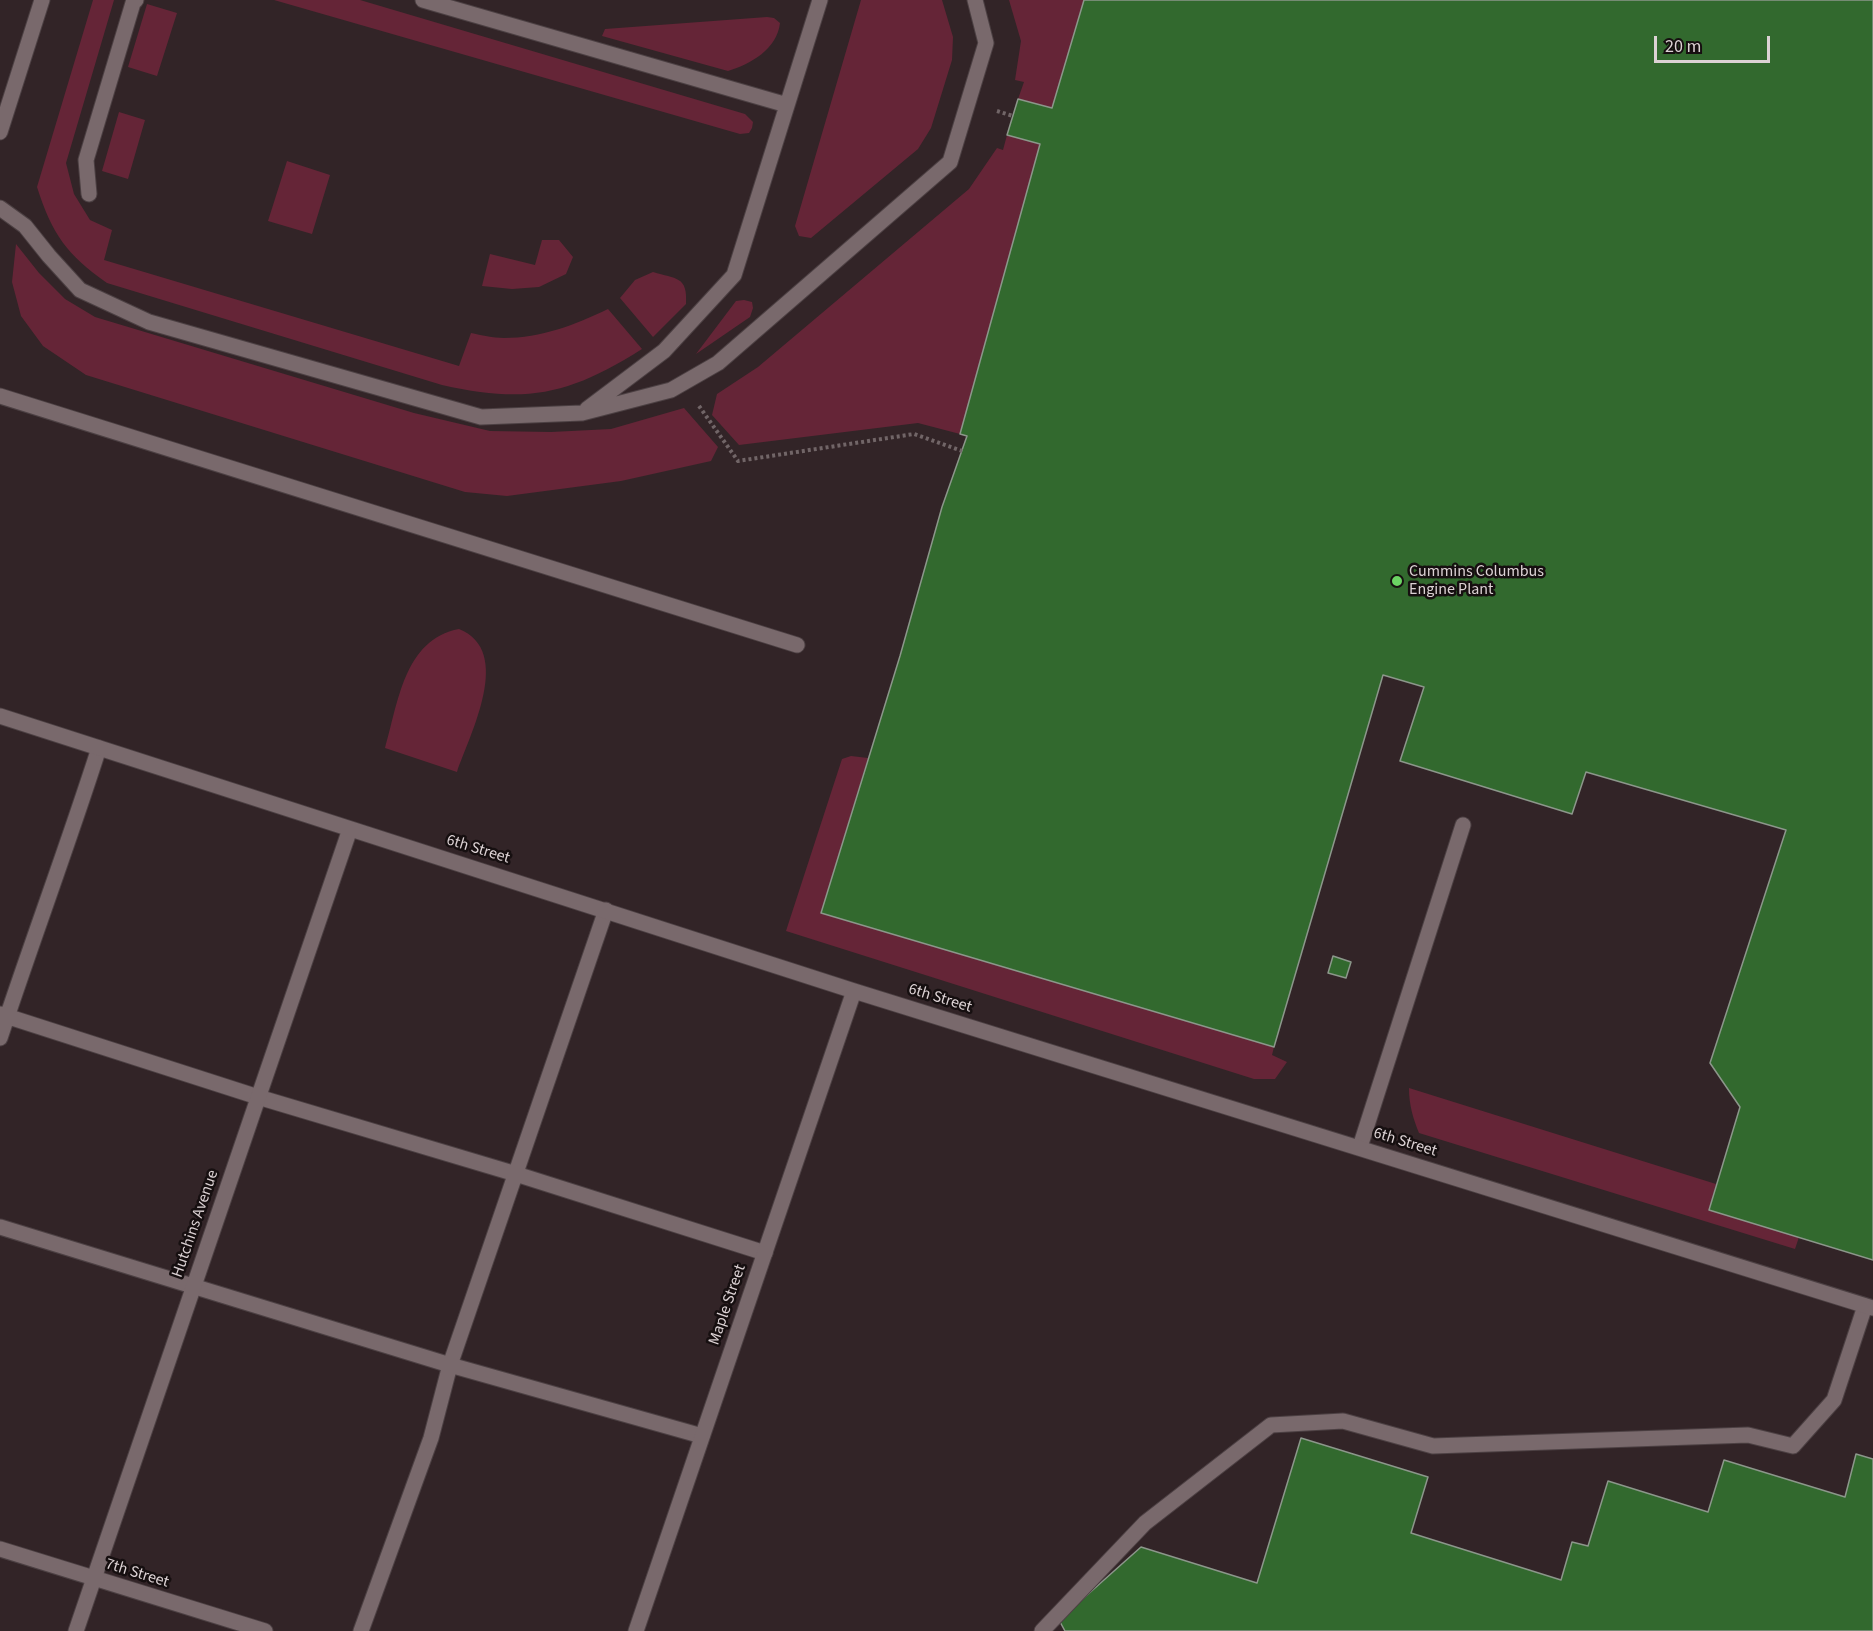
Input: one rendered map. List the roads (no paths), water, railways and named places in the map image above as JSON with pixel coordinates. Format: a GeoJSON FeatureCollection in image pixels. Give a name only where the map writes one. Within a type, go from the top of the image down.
{"type":"FeatureCollection","features":[{"type":"Feature","properties":{"kind":"street"},"geometry":{"type":"LineString","coordinates":[[0,132],[42,0]]}},
{"type":"Feature","properties":{"kind":"street"},"geometry":{"type":"LineString","coordinates":[[89,194],[86,160],[133,3],[136,0]]}},
{"type":"Feature","properties":{"kind":"street"},"geometry":{"type":"LineString","coordinates":[[423,0],[787,105]]}},
{"type":"Feature","properties":{"kind":"street"},"geometry":{"type":"LineString","coordinates":[[582,413],[664,351],[734,275],[820,0]]}},
{"type":"Feature","properties":{"kind":"street"},"geometry":{"type":"LineString","coordinates":[[0,208],[25,226],[80,290],[149,322],[481,417],[582,413],[671,390],[718,363],[950,162],[986,43],[975,0]]}},
{"type":"Feature","properties":{"kind":"street"},"geometry":{"type":"LineString","coordinates":[[0,396],[797,645]]}},
{"type":"Feature","properties":{"kind":"street","name":"6th Street"},"geometry":{"type":"LineString","coordinates":[[0,716],[854,991],[1869,1307]]}},
{"type":"Feature","properties":{"kind":"street"},"geometry":{"type":"LineString","coordinates":[[0,1038],[4,1015],[99,748]]}},
{"type":"Feature","properties":{"kind":"street"},"geometry":{"type":"LineString","coordinates":[[1360,1148],[1463,825]]}},
{"type":"Feature","properties":{"kind":"street","name":"Hutchins Avenue"},"geometry":{"type":"LineString","coordinates":[[76,1631],[350,829]]}},
{"type":"Feature","properties":{"kind":"street"},"geometry":{"type":"LineString","coordinates":[[361,1631],[431,1438],[450,1365],[606,910]]}},
{"type":"Feature","properties":{"kind":"street","name":"Maple Street"},"geometry":{"type":"LineString","coordinates":[[636,1631],[854,991]]}},
{"type":"Feature","properties":{"kind":"street"},"geometry":{"type":"LineString","coordinates":[[4,1015],[258,1097],[516,1174],[765,1253]]}},
{"type":"Feature","properties":{"kind":"street"},"geometry":{"type":"LineString","coordinates":[[0,1227],[450,1365],[702,1437]]}},
{"type":"Feature","properties":{"kind":"street"},"geometry":{"type":"LineString","coordinates":[[1042,1631],[1144,1523],[1271,1425],[1343,1421],[1433,1446],[1748,1435],[1793,1446],[1834,1400],[1869,1307]]}},
{"type":"Feature","properties":{"kind":"street","name":"7th Street"},"geometry":{"type":"LineString","coordinates":[[0,1549],[94,1580],[265,1631]]}},
{"type":"Feature","properties":{"kind":"place","name":"Cummins Columbus Engine Plant"},"geometry":{"type":"Point","coordinates":[1397,581]}}]}
